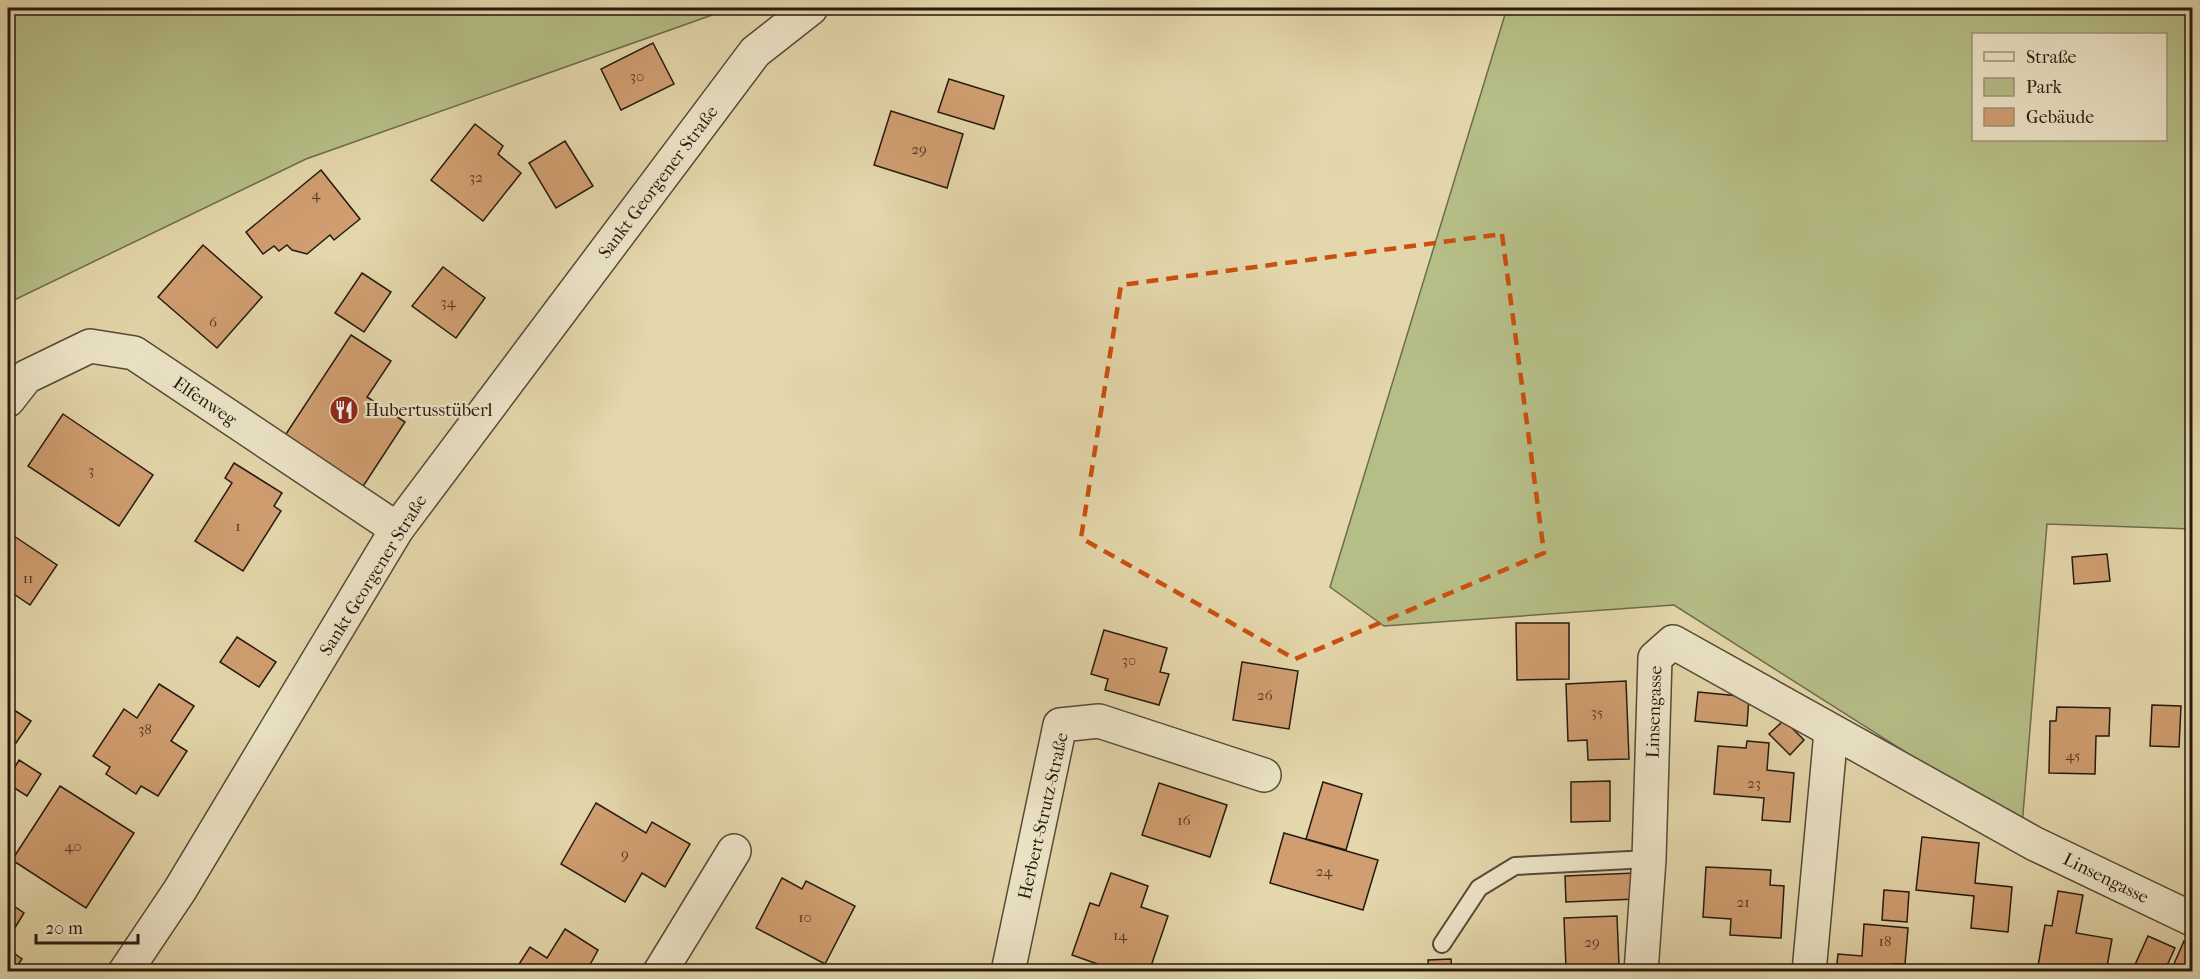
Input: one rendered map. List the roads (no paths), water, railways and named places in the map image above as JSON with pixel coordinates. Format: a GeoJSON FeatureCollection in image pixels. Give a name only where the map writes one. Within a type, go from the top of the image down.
{"type":"FeatureCollection","features":[{"type":"Feature","properties":{"kind":"street","name":"Sankt Georgener Straße"},"geometry":{"type":"LineString","coordinates":[[125,972],[180,890],[398,529],[755,52],[811,8]]}},
{"type":"Feature","properties":{"kind":"street","name":"Elfenweg"},"geometry":{"type":"LineString","coordinates":[[8,400],[26,378],[90,346],[134,353],[398,529]]}},
{"type":"Feature","properties":{"kind":"street","name":"Linsengasse"},"geometry":{"type":"LineString","coordinates":[[1641,972],[1649,859],[1655,658],[1673,642],[2035,844],[2193,919]]}},
{"type":"Feature","properties":{"kind":"street","name":"Herbert-Strutz-Straße"},"geometry":{"type":"LineString","coordinates":[[1008,972],[1060,725],[1099,721],[1264,776]]}},
{"type":"Feature","properties":{"kind":"street"},"geometry":{"type":"LineString","coordinates":[[1809,972],[1831,732]]}},
{"type":"Feature","properties":{"kind":"street"},"geometry":{"type":"LineString","coordinates":[[660,972],[734,851]]}},
{"type":"Feature","properties":{"kind":"lane"},"geometry":{"type":"LineString","coordinates":[[1442,944],[1479,888],[1515,866],[1649,859]]}},
{"type":"Feature","properties":{"kind":"place","name":"Hubertusstüberl"},"geometry":{"type":"Point","coordinates":[344,410]}}]}
